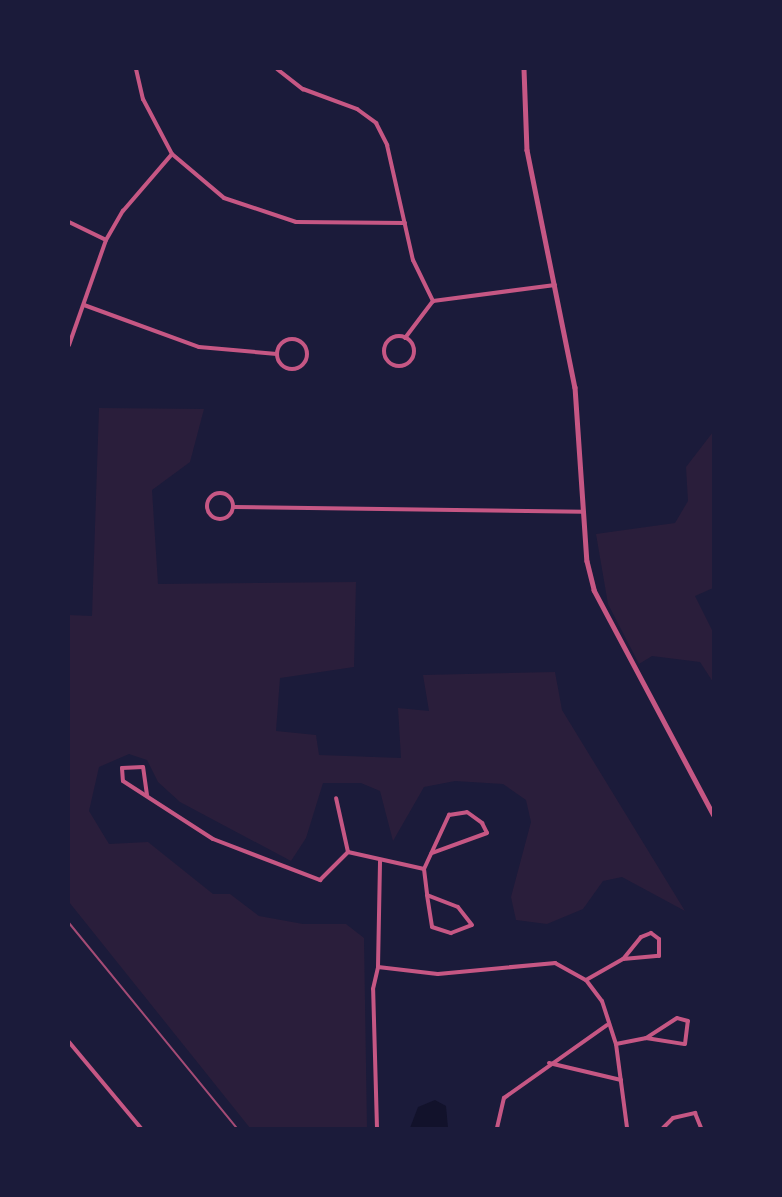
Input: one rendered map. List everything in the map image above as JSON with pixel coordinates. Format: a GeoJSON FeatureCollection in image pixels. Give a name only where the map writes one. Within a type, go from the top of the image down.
{"type":"FeatureCollection","features":[{"type":"Feature","properties":{"kind":"street"},"geometry":{"type":"LineString","coordinates":[[136,69],[143,99],[172,154],[210,189],[251,211],[296,222],[405,224]]}},
{"type":"Feature","properties":{"kind":"street"},"geometry":{"type":"LineString","coordinates":[[277,69],[303,89],[357,109],[376,123],[387,146],[417,271],[433,301]]}},
{"type":"Feature","properties":{"kind":"street"},"geometry":{"type":"LineString","coordinates":[[524,69],[527,150],[575,387],[587,561],[607,624],[713,814]]}},
{"type":"Feature","properties":{"kind":"street"},"geometry":{"type":"LineString","coordinates":[[69,345],[106,240],[123,211],[172,154]]}},
{"type":"Feature","properties":{"kind":"street"},"geometry":{"type":"LineString","coordinates":[[69,222],[106,240]]}},
{"type":"Feature","properties":{"kind":"street"},"geometry":{"type":"LineString","coordinates":[[405,338],[413,344],[413,358],[402,366],[392,365],[384,353],[387,343],[405,338],[433,301],[555,285]]}},
{"type":"Feature","properties":{"kind":"street"},"geometry":{"type":"LineString","coordinates":[[84,304],[199,347],[277,354]]}},
{"type":"Feature","properties":{"kind":"street"},"geometry":{"type":"LineString","coordinates":[[292,339],[306,352],[303,363],[291,368],[281,364],[277,354],[282,343],[292,339]]}},
{"type":"Feature","properties":{"kind":"street"},"geometry":{"type":"LineString","coordinates":[[234,507],[220,492],[207,503],[219,519],[234,507],[583,512]]}},
{"type":"Feature","properties":{"kind":"street"},"geometry":{"type":"LineString","coordinates":[[147,795],[143,767],[129,764],[122,768],[123,781],[213,839],[307,878],[320,880],[348,852]]}},
{"type":"Feature","properties":{"kind":"street"},"geometry":{"type":"LineString","coordinates":[[336,798],[348,852]]}},
{"type":"Feature","properties":{"kind":"street"},"geometry":{"type":"LineString","coordinates":[[427,895],[458,907],[472,925],[438,931],[427,895],[424,869],[448,815],[457,810],[482,823],[487,833],[432,853]]}},
{"type":"Feature","properties":{"kind":"street"},"geometry":{"type":"LineString","coordinates":[[348,852],[424,869]]}},
{"type":"Feature","properties":{"kind":"street"},"geometry":{"type":"LineString","coordinates":[[377,1128],[373,989],[378,967],[380,861]]}},
{"type":"Feature","properties":{"kind":"street"},"geometry":{"type":"LineString","coordinates":[[586,980],[623,959],[641,937],[651,933],[659,939],[658,956],[623,959]]}},
{"type":"Feature","properties":{"kind":"street"},"geometry":{"type":"LineString","coordinates":[[378,967],[438,974],[555,963],[586,980],[602,1001],[607,1025],[616,1044],[627,1128]]}},
{"type":"Feature","properties":{"kind":"street"},"geometry":{"type":"LineString","coordinates":[[616,1044],[646,1038],[685,1044],[688,1021],[677,1018],[646,1038]]}},
{"type":"Feature","properties":{"kind":"street"},"geometry":{"type":"LineString","coordinates":[[497,1128],[504,1098],[549,1063],[607,1025]]}},
{"type":"Feature","properties":{"kind":"street"},"geometry":{"type":"LineString","coordinates":[[69,1042],[141,1128]]}},
{"type":"Feature","properties":{"kind":"street"},"geometry":{"type":"LineString","coordinates":[[549,1063],[621,1080]]}},
{"type":"Feature","properties":{"kind":"street"},"geometry":{"type":"LineString","coordinates":[[663,1128],[673,1118],[695,1113],[701,1128]]}},
{"type":"Feature","properties":{"kind":"shaded area"},"geometry":{"type":"Polygon","coordinates":[[[99,408],[204,409],[190,462],[152,490],[158,584],[356,582],[354,667],[280,678],[276,731],[316,735],[319,755],[401,758],[398,708],[429,711],[423,675],[555,672],[562,710],[685,911],[622,877],[603,881],[583,909],[547,924],[516,920],[511,897],[531,822],[526,800],[503,784],[455,781],[424,787],[393,841],[380,791],[361,783],[323,783],[306,838],[291,861],[180,802],[158,782],[147,760],[129,754],[99,767],[89,811],[109,844],[148,842],[213,894],[230,894],[259,916],[303,924],[346,924],[364,938],[367,1128],[250,1128],[69,902],[69,615],[92,616],[99,408]]]}},
{"type":"Feature","properties":{"kind":"shaded area"},"geometry":{"type":"Polygon","coordinates":[[[713,432],[713,588],[695,596],[713,632],[713,682],[700,662],[652,656],[639,664],[608,604],[596,534],[675,523],[688,501],[686,467],[713,432]]]}},
{"type":"Feature","properties":{"kind":"shaded area"},"geometry":{"type":"Polygon","coordinates":[[[435,1100],[446,1106],[448,1128],[410,1128],[418,1107],[435,1100]]]}},
{"type":"Feature","properties":{"kind":"railway"},"geometry":{"type":"LineString","coordinates":[[69,923],[237,1128]]}}]}
